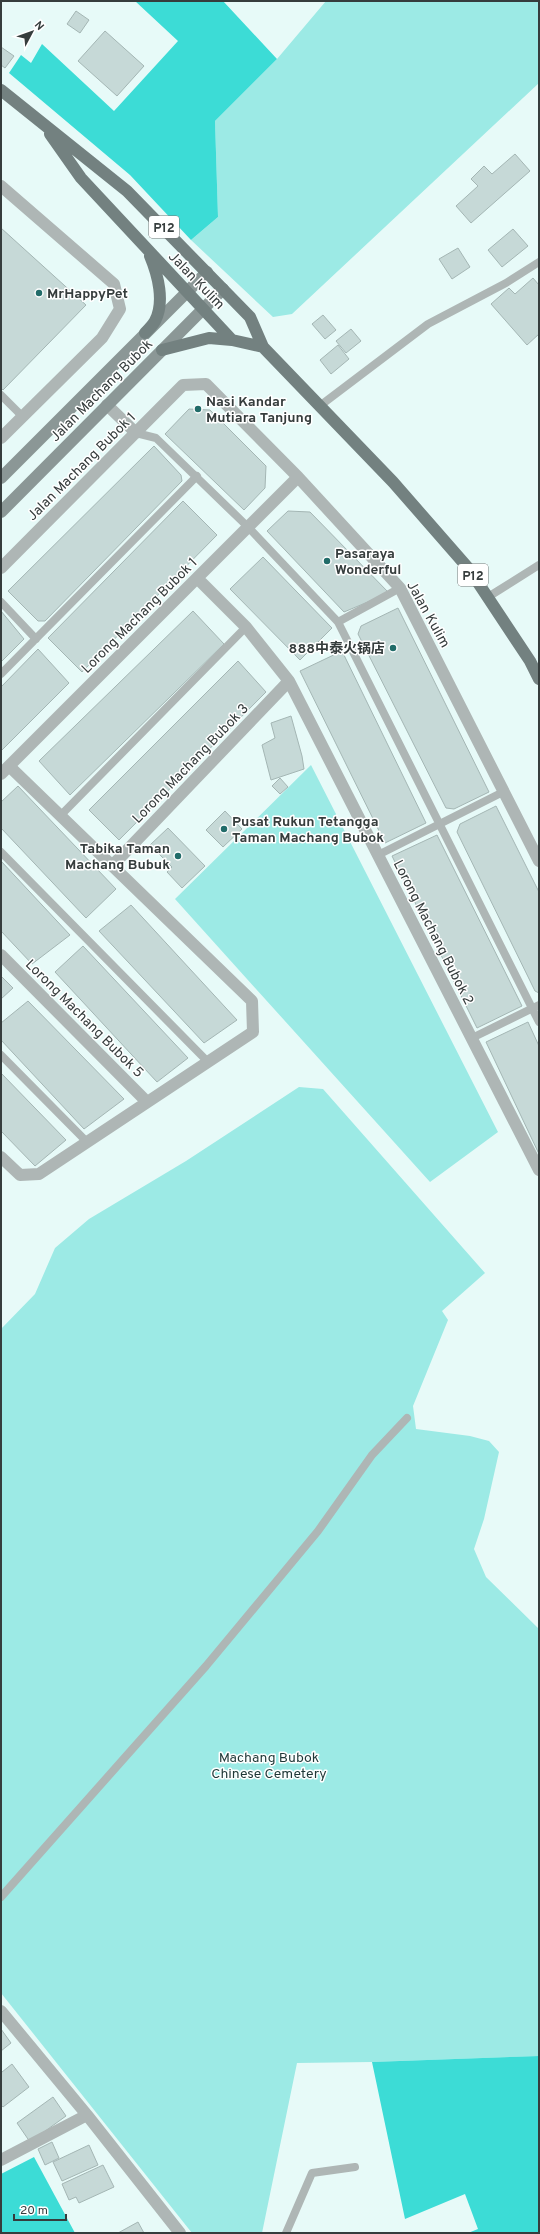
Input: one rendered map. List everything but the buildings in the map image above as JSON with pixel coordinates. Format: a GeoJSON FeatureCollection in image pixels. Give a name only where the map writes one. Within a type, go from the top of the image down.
{"type":"FeatureCollection","features":[{"type":"Feature","properties":{"kind":"main road","name":"Jalan Kulim"},"geometry":{"type":"LineString","coordinates":[[1,90],[127,190],[250,317],[263,347],[321,405],[437,530],[488,597],[530,661],[539,679]]}},
{"type":"Feature","properties":{"kind":"main road","name":"Jalan Kulim"},"geometry":{"type":"LineString","coordinates":[[44,124],[80,178],[232,340]]}},
{"type":"Feature","properties":{"kind":"main road"},"geometry":{"type":"LineString","coordinates":[[145,333],[156,321],[159,304],[159,286],[156,269],[147,250]]}},
{"type":"Feature","properties":{"kind":"main road","name":"Jalan Machang Bubok"},"geometry":{"type":"LineString","coordinates":[[1,478],[207,272]]}},
{"type":"Feature","properties":{"kind":"main road","name":"Jalan Machang Bubok"},"geometry":{"type":"LineString","coordinates":[[1,512],[203,308],[223,290]]}},
{"type":"Feature","properties":{"kind":"main road"},"geometry":{"type":"LineString","coordinates":[[162,350],[209,338],[232,340],[263,347]]}},
{"type":"Feature","properties":{"kind":"street"},"geometry":{"type":"LineString","coordinates":[[1,186],[114,284],[120,309],[102,338],[1,438]]}},
{"type":"Feature","properties":{"kind":"street","name":"Jalan Kulim"},"geometry":{"type":"LineString","coordinates":[[183,385],[206,384],[298,477],[400,588],[505,791],[539,861]]}},
{"type":"Feature","properties":{"kind":"street","name":"Jalan Machang Bubok 1"},"geometry":{"type":"LineString","coordinates":[[1,568],[183,385]]}},
{"type":"Feature","properties":{"kind":"street"},"geometry":{"type":"LineString","coordinates":[[107,405],[136,433]]}},
{"type":"Feature","properties":{"kind":"street","name":"Lorong Machang Bubok 1"},"geometry":{"type":"LineString","coordinates":[[5,770],[298,477]]}},
{"type":"Feature","properties":{"kind":"street","name":"Lorong Machang Bubok 2"},"geometry":{"type":"LineString","coordinates":[[197,578],[246,627],[290,681],[539,1170]]}},
{"type":"Feature","properties":{"kind":"street","name":"Lorong Machang Bubok 3"},"geometry":{"type":"LineString","coordinates":[[112,866],[290,681]]}},
{"type":"Feature","properties":{"kind":"street"},"geometry":{"type":"LineString","coordinates":[[1,1156],[20,1175],[40,1174],[253,1032],[252,1001],[61,816],[5,770]]}},
{"type":"Feature","properties":{"kind":"street","name":"Lorong Machang Bubok 5"},"geometry":{"type":"LineString","coordinates":[[1,955],[147,1102]]}},
{"type":"Feature","properties":{"kind":"street"},"geometry":{"type":"LineString","coordinates":[[1,2011],[87,2115],[180,2233]]}},
{"type":"Feature","properties":{"kind":"street"},"geometry":{"type":"LineString","coordinates":[[1,2160],[87,2115]]}},
{"type":"Feature","properties":{"kind":"lane"},"geometry":{"type":"LineString","coordinates":[[321,405],[428,324],[506,283],[539,262]]}},
{"type":"Feature","properties":{"kind":"lane"},"geometry":{"type":"LineString","coordinates":[[1,395],[23,417]]}},
{"type":"Feature","properties":{"kind":"lane"},"geometry":{"type":"LineString","coordinates":[[136,433],[156,438],[197,476],[248,527],[338,622],[440,825],[536,1007],[539,1022]]}},
{"type":"Feature","properties":{"kind":"lane"},"geometry":{"type":"LineString","coordinates":[[1,674],[197,476]]}},
{"type":"Feature","properties":{"kind":"lane"},"geometry":{"type":"LineString","coordinates":[[488,597],[539,565]]}},
{"type":"Feature","properties":{"kind":"lane"},"geometry":{"type":"LineString","coordinates":[[338,622],[400,588]]}},
{"type":"Feature","properties":{"kind":"lane"},"geometry":{"type":"LineString","coordinates":[[1,602],[36,639]]}},
{"type":"Feature","properties":{"kind":"lane"},"geometry":{"type":"LineString","coordinates":[[61,816],[246,627]]}},
{"type":"Feature","properties":{"kind":"lane"},"geometry":{"type":"LineString","coordinates":[[378,855],[505,791]]}},
{"type":"Feature","properties":{"kind":"lane"},"geometry":{"type":"LineString","coordinates":[[1,852],[208,1062]]}},
{"type":"Feature","properties":{"kind":"lane"},"geometry":{"type":"LineString","coordinates":[[472,1038],[536,1007]]}},
{"type":"Feature","properties":{"kind":"lane"},"geometry":{"type":"LineString","coordinates":[[1,1055],[87,1142]]}},
{"type":"Feature","properties":{"kind":"lane"},"geometry":{"type":"LineString","coordinates":[[1,1897],[206,1666],[318,1531],[372,1455],[407,1418]]}},
{"type":"Feature","properties":{"kind":"lane"},"geometry":{"type":"LineString","coordinates":[[286,2233],[312,2173],[355,2166]]}},
{"type":"Feature","properties":{"kind":"green space"},"geometry":{"type":"Polygon","coordinates":[[[326,1],[539,1],[539,83],[292,314],[273,317],[191,240],[218,217],[215,121],[277,59],[326,1]]]}},
{"type":"Feature","properties":{"kind":"green space"},"geometry":{"type":"Polygon","coordinates":[[[311,765],[498,1132],[430,1182],[175,899],[311,765]]]}},
{"type":"Feature","properties":{"kind":"green space","name":"Machang Bubok Chinese Cemetery"},"geometry":{"type":"Polygon","coordinates":[[[299,1087],[323,1089],[485,1273],[442,1311],[448,1320],[413,1406],[416,1429],[470,1436],[489,1441],[499,1452],[484,1519],[474,1549],[486,1577],[539,1629],[539,2056],[297,2063],[262,2233],[192,2233],[1,1993],[1,1329],[35,1294],[55,1248],[89,1219],[186,1161],[299,1087]]]}},
{"type":"Feature","properties":{"kind":"shaded area"},"geometry":{"type":"Polygon","coordinates":[[[135,1],[223,1],[277,59],[215,121],[218,217],[191,240],[130,175],[9,73],[21,55],[31,63],[42,44],[114,111],[178,41],[135,1]]]}},
{"type":"Feature","properties":{"kind":"shaded area"},"geometry":{"type":"Polygon","coordinates":[[[539,2056],[539,2233],[468,2233],[478,2229],[465,2194],[405,2219],[372,2062],[539,2056]]]}},
{"type":"Feature","properties":{"kind":"shaded area"},"geometry":{"type":"Polygon","coordinates":[[[34,2157],[75,2233],[1,2233],[1,2174],[34,2157]]]}},
{"type":"Feature","properties":{"kind":"place","name":"MrHappyPet"},"geometry":{"type":"Point","coordinates":[39,293]}},
{"type":"Feature","properties":{"kind":"place","name":"Nasi Kandar Mutiara Tanjung"},"geometry":{"type":"Point","coordinates":[198,409]}},
{"type":"Feature","properties":{"kind":"place","name":"Pasaraya Wonderful"},"geometry":{"type":"Point","coordinates":[327,561]}},
{"type":"Feature","properties":{"kind":"place","name":"888中泰火锅店"},"geometry":{"type":"Point","coordinates":[393,648]}},
{"type":"Feature","properties":{"kind":"place","name":"Pusat Rukun Tetangga Taman Machang Bubok"},"geometry":{"type":"Point","coordinates":[224,829]}},
{"type":"Feature","properties":{"kind":"place","name":"Tabika Taman Machang Bubuk"},"geometry":{"type":"Point","coordinates":[178,856]}}]}
